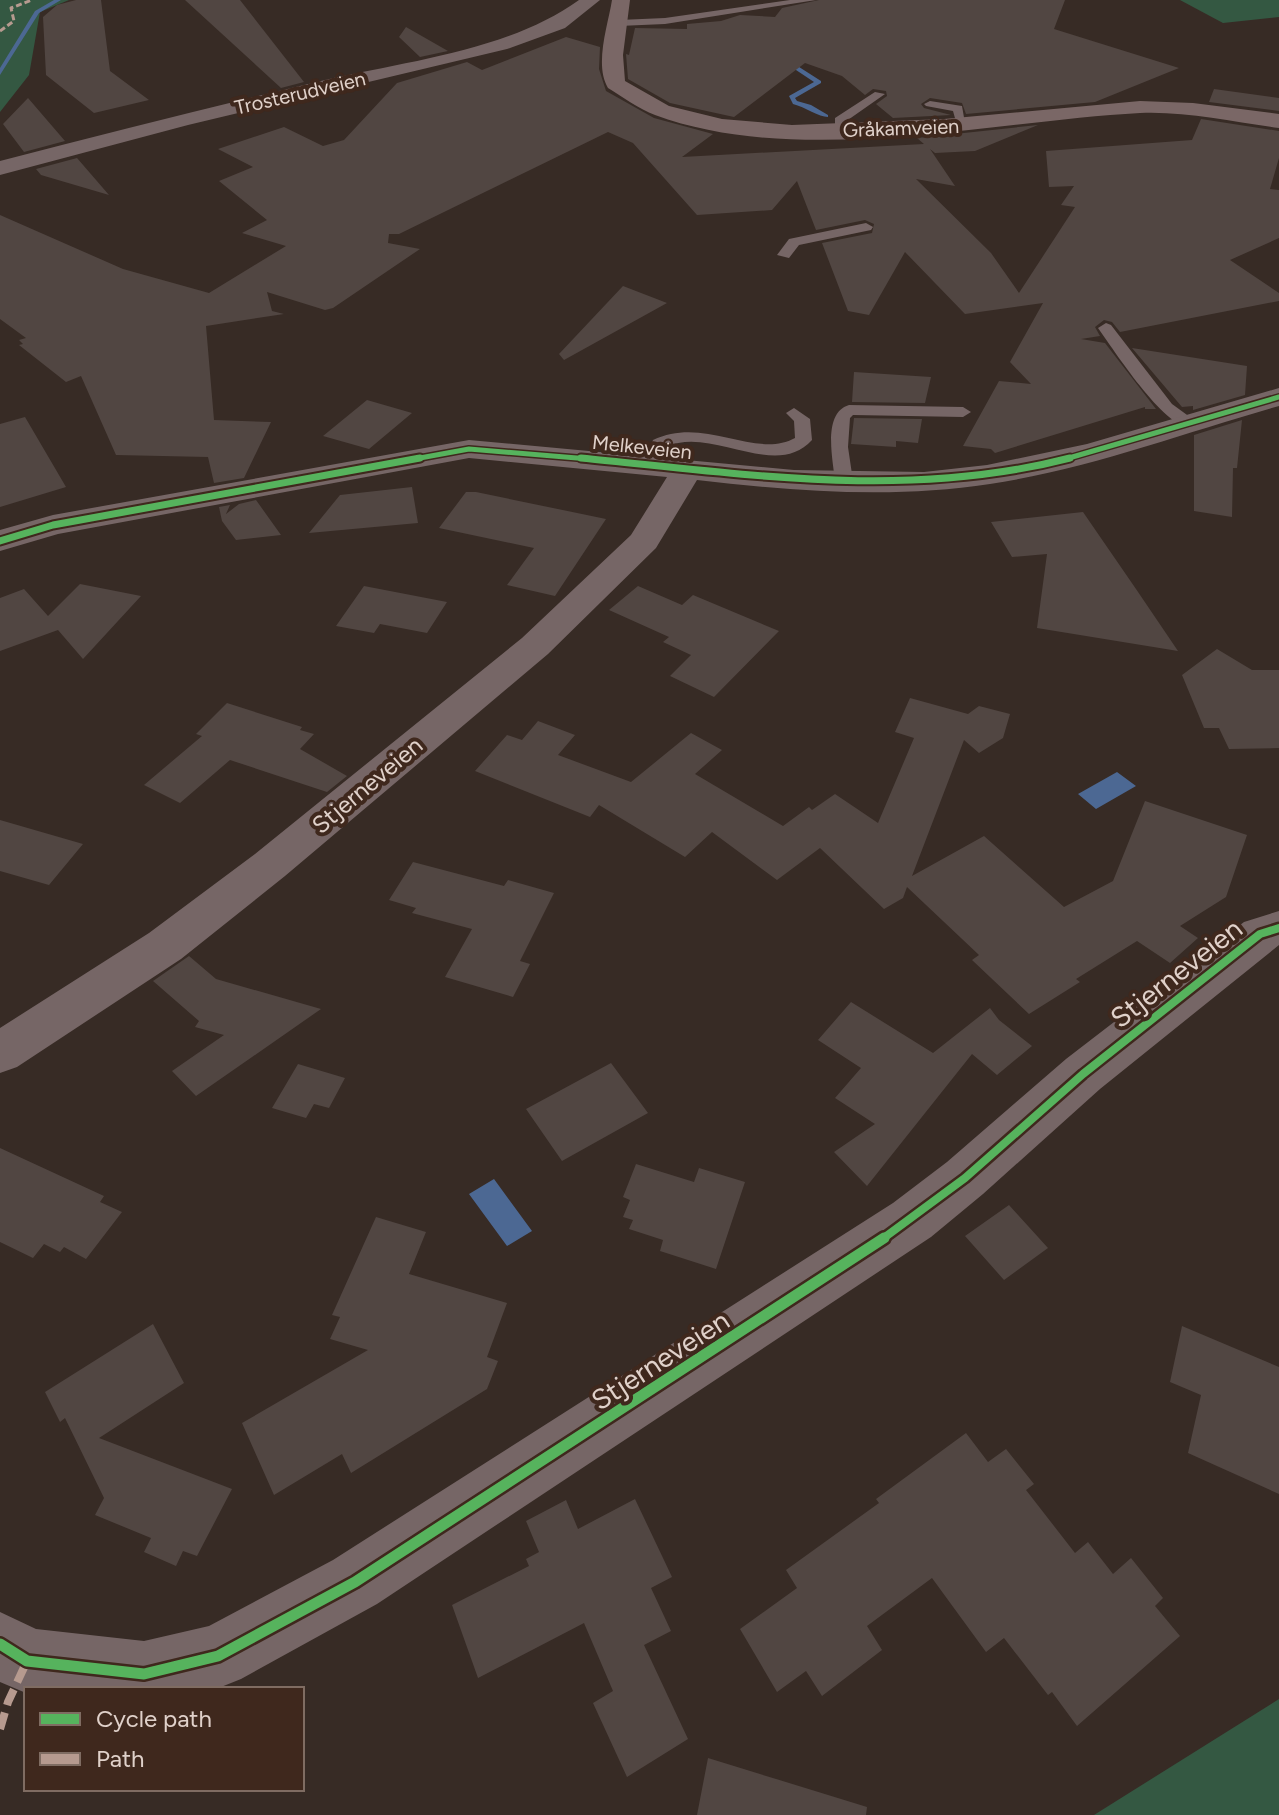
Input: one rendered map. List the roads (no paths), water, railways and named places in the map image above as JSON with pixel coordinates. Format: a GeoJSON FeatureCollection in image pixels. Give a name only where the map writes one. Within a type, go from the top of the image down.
{"type":"FeatureCollection","features":[{"type":"Feature","properties":{"kind":"street","name":"Trosterudveien"},"geometry":{"type":"LineString","coordinates":[[0,168],[183,120],[500,45],[558,24],[591,0]]}},
{"type":"Feature","properties":{"kind":"street","name":"Gråkamveien"},"geometry":{"type":"LineString","coordinates":[[621,0],[613,55],[612,78],[615,84],[668,111],[713,122],[839,130],[962,126],[1156,107],[1279,121]]}},
{"type":"Feature","properties":{"kind":"street","name":"Melkeveien"},"geometry":{"type":"LineString","coordinates":[[0,541],[53,525],[469,449],[539,451],[844,481],[988,475],[1130,442],[1279,397]]}},
{"type":"Feature","properties":{"kind":"street","name":"Stjerneveien"},"geometry":{"type":"LineString","coordinates":[[0,1053],[165,946],[270,865],[535,646],[644,541],[670,466]]}},
{"type":"Feature","properties":{"kind":"street","name":"Stjerneveien"},"geometry":{"type":"LineString","coordinates":[[0,1644],[27,1661],[144,1674],[218,1656],[355,1582],[912,1220],[965,1178],[1083,1074],[1260,934],[1279,928]]}},
{"type":"Feature","properties":{"kind":"lane"},"geometry":{"type":"LineString","coordinates":[[619,23],[671,24],[811,0]]}},
{"type":"Feature","properties":{"kind":"lane"},"geometry":{"type":"LineString","coordinates":[[661,6],[671,24]]}},
{"type":"Feature","properties":{"kind":"lane"},"geometry":{"type":"LineString","coordinates":[[839,130],[839,121],[851,110],[879,94]]}},
{"type":"Feature","properties":{"kind":"lane"},"geometry":{"type":"LineString","coordinates":[[930,104],[958,108],[962,126]]}},
{"type":"Feature","properties":{"kind":"lane"},"geometry":{"type":"LineString","coordinates":[[784,255],[794,242],[866,227]]}},
{"type":"Feature","properties":{"kind":"lane"},"geometry":{"type":"LineString","coordinates":[[1106,328],[1166,407],[1188,424]]}},
{"type":"Feature","properties":{"kind":"lane"},"geometry":{"type":"LineString","coordinates":[[844,481],[840,447],[842,417],[849,410],[963,412]]}},
{"type":"Feature","properties":{"kind":"lane"},"geometry":{"type":"LineString","coordinates":[[670,466],[659,444],[680,435],[773,448],[798,445],[804,440],[802,419],[794,413]]}},
{"type":"Feature","properties":{"kind":"water"},"geometry":{"type":"Polygon","coordinates":[[[1117,772],[1136,786],[1096,809],[1078,794],[1117,772]]]}},
{"type":"Feature","properties":{"kind":"water"},"geometry":{"type":"Polygon","coordinates":[[[494,1179],[532,1231],[507,1246],[469,1194],[494,1179]]]}},
{"type":"Feature","properties":{"kind":"waterway"},"geometry":{"type":"LineString","coordinates":[[0,73],[37,12],[58,0]]}},
{"type":"Feature","properties":{"kind":"waterway"},"geometry":{"type":"LineString","coordinates":[[783,59],[819,82],[791,97],[795,103],[809,106],[826,116]]}}]}
